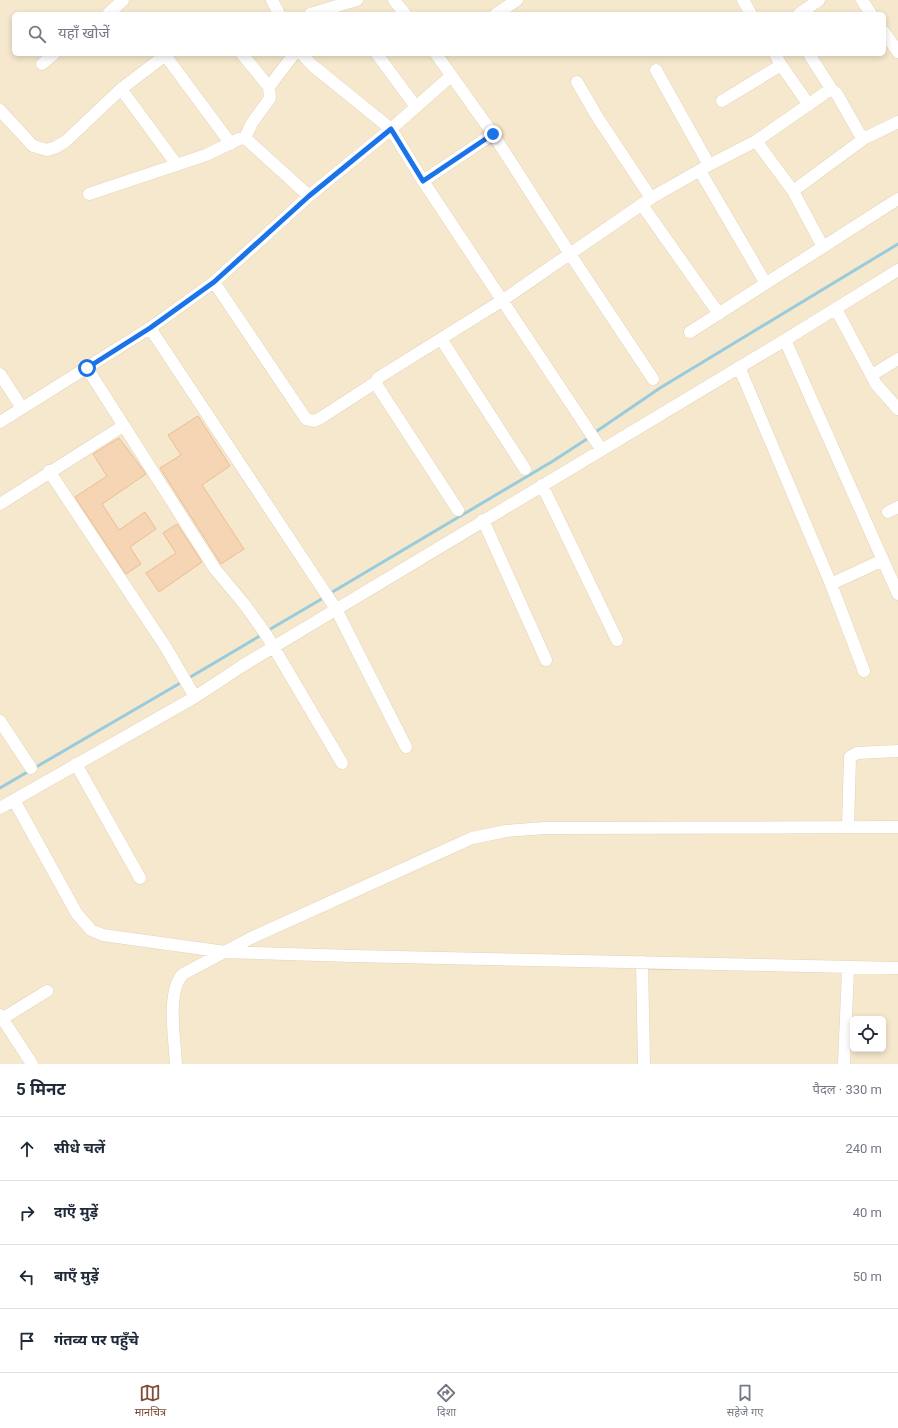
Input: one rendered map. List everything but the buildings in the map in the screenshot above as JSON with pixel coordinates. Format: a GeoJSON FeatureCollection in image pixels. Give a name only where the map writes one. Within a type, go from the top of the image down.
{"type":"FeatureCollection","features":[{"type":"Feature","properties":{"kind":"street"},"geometry":{"type":"LineString","coordinates":[[110,12],[123,0]]}},
{"type":"Feature","properties":{"kind":"street"},"geometry":{"type":"LineString","coordinates":[[272,0],[278,12]]}},
{"type":"Feature","properties":{"kind":"street"},"geometry":{"type":"LineString","coordinates":[[324,12],[345,9],[357,0]]}},
{"type":"Feature","properties":{"kind":"street"},"geometry":{"type":"LineString","coordinates":[[394,0],[403,12]]}},
{"type":"Feature","properties":{"kind":"street"},"geometry":{"type":"LineString","coordinates":[[499,12],[517,0]]}},
{"type":"Feature","properties":{"kind":"street"},"geometry":{"type":"LineString","coordinates":[[743,0],[750,12]]}},
{"type":"Feature","properties":{"kind":"street"},"geometry":{"type":"LineString","coordinates":[[802,12],[819,0]]}},
{"type":"Feature","properties":{"kind":"street"},"geometry":{"type":"LineString","coordinates":[[886,35],[898,52]]}},
{"type":"Feature","properties":{"kind":"street"},"geometry":{"type":"LineString","coordinates":[[42,64],[52,56]]}},
{"type":"Feature","properties":{"kind":"street"},"geometry":{"type":"LineString","coordinates":[[244,56],[269,87],[270,98],[252,124],[245,138]]}},
{"type":"Feature","properties":{"kind":"street"},"geometry":{"type":"LineString","coordinates":[[269,87],[292,56]]}},
{"type":"Feature","properties":{"kind":"street"},"geometry":{"type":"LineString","coordinates":[[304,56],[312,65],[391,129],[423,181],[599,446]]}},
{"type":"Feature","properties":{"kind":"street"},"geometry":{"type":"LineString","coordinates":[[379,56],[416,107]]}},
{"type":"Feature","properties":{"kind":"street"},"geometry":{"type":"LineString","coordinates":[[437,56],[450,76],[493,134],[653,379]]}},
{"type":"Feature","properties":{"kind":"street"},"geometry":{"type":"LineString","coordinates":[[810,56],[832,90],[837,94],[859,133],[865,138]]}},
{"type":"Feature","properties":{"kind":"street"},"geometry":{"type":"LineString","coordinates":[[0,110],[33,146],[40,149],[52,149],[66,141],[121,89],[161,57],[166,57],[230,144]]}},
{"type":"Feature","properties":{"kind":"street"},"geometry":{"type":"LineString","coordinates":[[722,101],[778,59],[809,105]]}},
{"type":"Feature","properties":{"kind":"street"},"geometry":{"type":"LineString","coordinates":[[656,70],[704,168],[765,282]]}},
{"type":"Feature","properties":{"kind":"street"},"geometry":{"type":"LineString","coordinates":[[0,422],[150,328],[214,282],[309,196],[391,129],[450,76]]}},
{"type":"Feature","properties":{"kind":"street"},"geometry":{"type":"LineString","coordinates":[[577,82],[646,202],[719,314]]}},
{"type":"Feature","properties":{"kind":"street"},"geometry":{"type":"LineString","coordinates":[[121,89],[177,165]]}},
{"type":"Feature","properties":{"kind":"street"},"geometry":{"type":"LineString","coordinates":[[214,282],[306,418],[314,421],[376,382],[378,378],[503,300],[646,202],[704,168],[756,141],[832,90]]}},
{"type":"Feature","properties":{"kind":"street"},"geometry":{"type":"LineString","coordinates":[[793,191],[865,138],[898,122]]}},
{"type":"Feature","properties":{"kind":"street"},"geometry":{"type":"LineString","coordinates":[[423,181],[493,134]]}},
{"type":"Feature","properties":{"kind":"street"},"geometry":{"type":"LineString","coordinates":[[89,194],[177,165],[239,139],[245,138]]}},
{"type":"Feature","properties":{"kind":"street"},"geometry":{"type":"LineString","coordinates":[[245,138],[309,196]]}},
{"type":"Feature","properties":{"kind":"street"},"geometry":{"type":"LineString","coordinates":[[756,141],[793,191],[822,246]]}},
{"type":"Feature","properties":{"kind":"street"},"geometry":{"type":"LineString","coordinates":[[690,332],[765,282],[898,199]]}},
{"type":"Feature","properties":{"kind":"street"},"geometry":{"type":"LineString","coordinates":[[0,808],[76,764],[189,687],[274,646],[331,601],[483,520],[542,485],[599,446],[785,340],[898,270]]}},
{"type":"Feature","properties":{"kind":"street"},"geometry":{"type":"LineString","coordinates":[[836,309],[881,392],[898,409]]}},
{"type":"Feature","properties":{"kind":"street"},"geometry":{"type":"LineString","coordinates":[[150,328],[331,601],[406,747]]}},
{"type":"Feature","properties":{"kind":"street"},"geometry":{"type":"LineString","coordinates":[[441,339],[525,469]]}},
{"type":"Feature","properties":{"kind":"street"},"geometry":{"type":"LineString","coordinates":[[785,340],[898,594]]}},
{"type":"Feature","properties":{"kind":"street"},"geometry":{"type":"LineString","coordinates":[[872,375],[898,359]]}},
{"type":"Feature","properties":{"kind":"street"},"geometry":{"type":"LineString","coordinates":[[739,367],[831,584],[864,670]]}},
{"type":"Feature","properties":{"kind":"street"},"geometry":{"type":"LineString","coordinates":[[87,368],[215,569],[274,646],[342,764]]}},
{"type":"Feature","properties":{"kind":"street"},"geometry":{"type":"LineString","coordinates":[[0,374],[22,408]]}},
{"type":"Feature","properties":{"kind":"street"},"geometry":{"type":"LineString","coordinates":[[376,382],[458,510]]}},
{"type":"Feature","properties":{"kind":"street"},"geometry":{"type":"LineString","coordinates":[[0,504],[49,471],[123,426]]}},
{"type":"Feature","properties":{"kind":"street"},"geometry":{"type":"LineString","coordinates":[[49,471],[189,687]]}},
{"type":"Feature","properties":{"kind":"street"},"geometry":{"type":"LineString","coordinates":[[542,485],[617,640]]}},
{"type":"Feature","properties":{"kind":"street"},"geometry":{"type":"LineString","coordinates":[[483,520],[546,660]]}},
{"type":"Feature","properties":{"kind":"street"},"geometry":{"type":"LineString","coordinates":[[831,584],[883,560]]}},
{"type":"Feature","properties":{"kind":"street"},"geometry":{"type":"LineString","coordinates":[[0,721],[31,768]]}},
{"type":"Feature","properties":{"kind":"street"},"geometry":{"type":"LineString","coordinates":[[848,827],[850,757],[857,753],[898,751]]}},
{"type":"Feature","properties":{"kind":"street"},"geometry":{"type":"LineString","coordinates":[[76,764],[140,878]]}},
{"type":"Feature","properties":{"kind":"street"},"geometry":{"type":"LineString","coordinates":[[14,800],[77,914],[92,930],[114,937],[225,952],[898,968]]}},
{"type":"Feature","properties":{"kind":"street"},"geometry":{"type":"LineString","coordinates":[[176,1064],[173,1000],[177,982],[183,974],[225,952],[472,838],[487,834],[544,828],[898,827]]}},
{"type":"Feature","properties":{"kind":"street"},"geometry":{"type":"LineString","coordinates":[[642,962],[644,1064]]}},
{"type":"Feature","properties":{"kind":"street"},"geometry":{"type":"LineString","coordinates":[[844,1064],[848,968]]}},
{"type":"Feature","properties":{"kind":"street"},"geometry":{"type":"LineString","coordinates":[[32,1064],[1,1018],[47,991]]}},
{"type":"Feature","properties":{"kind":"shaded area"},"geometry":{"type":"Polygon","coordinates":[[[0,0],[898,0],[898,1064],[0,1064],[0,0]]]}},
{"type":"Feature","properties":{"kind":"waterway"},"geometry":{"type":"LineString","coordinates":[[594,433],[660,388],[898,244]]}},
{"type":"Feature","properties":{"kind":"waterway"},"geometry":{"type":"LineString","coordinates":[[329,594],[553,461],[590,437]]}},
{"type":"Feature","properties":{"kind":"waterway"},"geometry":{"type":"LineString","coordinates":[[267,631],[325,597]]}},
{"type":"Feature","properties":{"kind":"waterway"},"geometry":{"type":"LineString","coordinates":[[187,679],[263,634]]}},
{"type":"Feature","properties":{"kind":"waterway"},"geometry":{"type":"LineString","coordinates":[[0,788],[182,682]]}},
{"type":"Feature","properties":{"kind":"route"},"geometry":{"type":"LineString","coordinates":[[87,368],[150,328],[214,282],[309,196],[391,129],[423,181],[493,134]]}}]}
